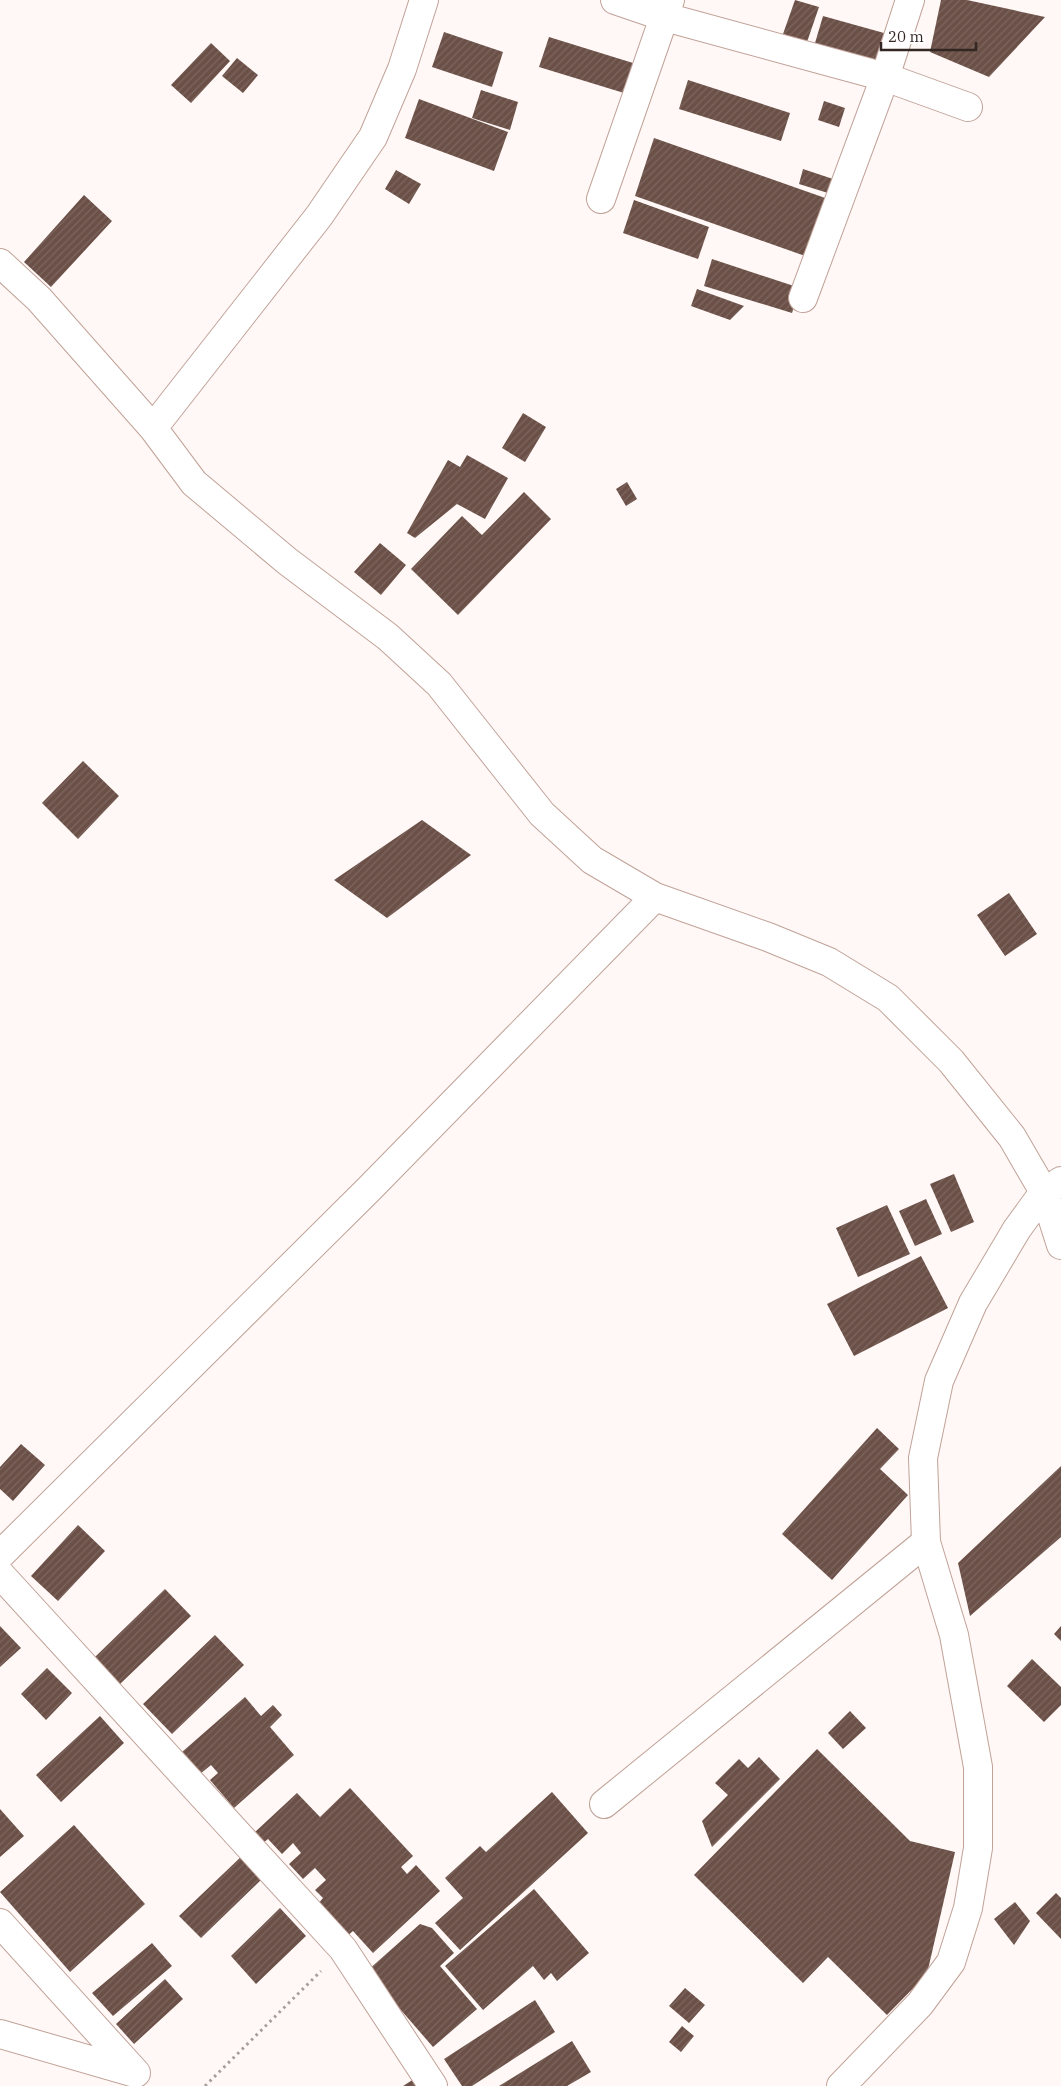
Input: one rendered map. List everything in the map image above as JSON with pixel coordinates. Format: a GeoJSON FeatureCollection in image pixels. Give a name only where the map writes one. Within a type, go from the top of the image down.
{"type":"FeatureCollection","features":[{"type":"Feature","properties":{"kind":"street"},"geometry":{"type":"LineString","coordinates":[[153,428],[319,216],[373,138],[402,68],[424,0]]}},
{"type":"Feature","properties":{"kind":"street"},"geometry":{"type":"LineString","coordinates":[[615,0],[668,8],[885,77],[968,107]]}},
{"type":"Feature","properties":{"kind":"street"},"geometry":{"type":"LineString","coordinates":[[803,298],[885,77],[910,0]]}},
{"type":"Feature","properties":{"kind":"street"},"geometry":{"type":"LineString","coordinates":[[601,199],[668,8]]}},
{"type":"Feature","properties":{"kind":"street"},"geometry":{"type":"LineString","coordinates":[[0,263],[39,299],[153,428],[194,483],[287,561],[388,637],[439,684],[542,814],[592,860],[655,897],[768,937],[829,962],[888,998],[951,1061],[1052,1186],[1061,1245]]}},
{"type":"Feature","properties":{"kind":"street"},"geometry":{"type":"LineString","coordinates":[[0,1555],[369,1189],[655,897]]}},
{"type":"Feature","properties":{"kind":"street"},"geometry":{"type":"LineString","coordinates":[[842,2086],[920,2004],[951,1962],[968,1908],[978,1848],[978,1767],[954,1635],[926,1542],[922,1458],[938,1381],[973,1303],[1017,1229],[1052,1186]]}},
{"type":"Feature","properties":{"kind":"street"},"geometry":{"type":"LineString","coordinates":[[604,1804],[926,1542]]}},
{"type":"Feature","properties":{"kind":"street"},"geometry":{"type":"LineString","coordinates":[[0,1574],[343,1949],[433,2086]]}},
{"type":"Feature","properties":{"kind":"street"},"geometry":{"type":"LineString","coordinates":[[0,1923],[141,2080]]}},
{"type":"Feature","properties":{"kind":"street"},"geometry":{"type":"LineString","coordinates":[[0,2034],[141,2080]]}},
{"type":"Feature","properties":{"kind":"path"},"geometry":{"type":"LineString","coordinates":[[205,2086],[343,1949]]}},
{"type":"Feature","properties":{"kind":"building"},"geometry":{"type":"Polygon","coordinates":[[[795,0],[819,7],[807,42],[783,34],[795,0]]]}},
{"type":"Feature","properties":{"kind":"building"},"geometry":{"type":"Polygon","coordinates":[[[941,0],[967,0],[1045,17],[989,77],[930,52],[941,0]]]}},
{"type":"Feature","properties":{"kind":"building"},"geometry":{"type":"Polygon","coordinates":[[[823,16],[884,33],[876,60],[815,43],[823,16]]]}},
{"type":"Feature","properties":{"kind":"building"},"geometry":{"type":"Polygon","coordinates":[[[444,32],[503,52],[492,87],[432,67],[444,32]]]}},
{"type":"Feature","properties":{"kind":"building"},"geometry":{"type":"Polygon","coordinates":[[[549,37],[633,63],[624,93],[539,67],[549,37]]]}},
{"type":"Feature","properties":{"kind":"building"},"geometry":{"type":"Polygon","coordinates":[[[211,43],[230,61],[191,103],[171,85],[211,43]]]}},
{"type":"Feature","properties":{"kind":"building"},"geometry":{"type":"Polygon","coordinates":[[[237,58],[258,75],[243,93],[222,76],[237,58]]]}},
{"type":"Feature","properties":{"kind":"building"},"geometry":{"type":"Polygon","coordinates":[[[688,80],[790,113],[781,141],[679,109],[688,80]]]}},
{"type":"Feature","properties":{"kind":"building"},"geometry":{"type":"Polygon","coordinates":[[[481,90],[518,102],[510,130],[472,118],[481,90]]]}},
{"type":"Feature","properties":{"kind":"building"},"geometry":{"type":"Polygon","coordinates":[[[419,99],[508,132],[494,171],[405,138],[419,99]]]}},
{"type":"Feature","properties":{"kind":"building"},"geometry":{"type":"Polygon","coordinates":[[[824,101],[845,108],[839,127],[818,120],[824,101]]]}},
{"type":"Feature","properties":{"kind":"building"},"geometry":{"type":"Polygon","coordinates":[[[654,138],[828,199],[808,257],[635,196],[654,138]]]}},
{"type":"Feature","properties":{"kind":"building"},"geometry":{"type":"Polygon","coordinates":[[[803,169],[833,179],[828,193],[799,184],[803,169]]]}},
{"type":"Feature","properties":{"kind":"building"},"geometry":{"type":"Polygon","coordinates":[[[396,170],[421,184],[409,204],[385,189],[396,170]]]}},
{"type":"Feature","properties":{"kind":"building"},"geometry":{"type":"Polygon","coordinates":[[[84,195],[112,221],[51,287],[24,262],[84,195]]]}},
{"type":"Feature","properties":{"kind":"building"},"geometry":{"type":"Polygon","coordinates":[[[634,200],[709,227],[698,259],[623,233],[634,200]]]}},
{"type":"Feature","properties":{"kind":"building"},"geometry":{"type":"Polygon","coordinates":[[[712,259],[800,288],[792,313],[704,286],[712,259]]]}},
{"type":"Feature","properties":{"kind":"building"},"geometry":{"type":"Polygon","coordinates":[[[697,289],[744,306],[730,320],[691,306],[697,289]]]}},
{"type":"Feature","properties":{"kind":"building"},"geometry":{"type":"Polygon","coordinates":[[[523,413],[546,427],[525,462],[502,448],[523,413]]]}},
{"type":"Feature","properties":{"kind":"building"},"geometry":{"type":"Polygon","coordinates":[[[467,455],[508,478],[485,519],[457,504],[415,538],[407,533],[448,460],[460,467],[467,455]]]}},
{"type":"Feature","properties":{"kind":"building"},"geometry":{"type":"Polygon","coordinates":[[[627,482],[637,499],[626,506],[616,489],[627,482]]]}},
{"type":"Feature","properties":{"kind":"building"},"geometry":{"type":"Polygon","coordinates":[[[524,492],[551,519],[458,615],[411,569],[462,516],[482,535],[524,492]]]}},
{"type":"Feature","properties":{"kind":"building"},"geometry":{"type":"Polygon","coordinates":[[[380,543],[406,565],[381,595],[354,572],[380,543]]]}},
{"type":"Feature","properties":{"kind":"building"},"geometry":{"type":"Polygon","coordinates":[[[83,761],[119,796],[78,839],[42,803],[83,761]]]}},
{"type":"Feature","properties":{"kind":"building"},"geometry":{"type":"Polygon","coordinates":[[[422,820],[471,855],[387,918],[334,880],[422,820]]]}},
{"type":"Feature","properties":{"kind":"building"},"geometry":{"type":"Polygon","coordinates":[[[1009,893],[1037,934],[1005,956],[977,915],[1009,893]]]}},
{"type":"Feature","properties":{"kind":"building"},"geometry":{"type":"Polygon","coordinates":[[[954,1174],[974,1222],[951,1232],[930,1184],[954,1174]]]}},
{"type":"Feature","properties":{"kind":"building"},"geometry":{"type":"Polygon","coordinates":[[[926,1199],[942,1234],[915,1246],[899,1211],[926,1199]]]}},
{"type":"Feature","properties":{"kind":"building"},"geometry":{"type":"Polygon","coordinates":[[[887,1205],[910,1254],[858,1277],[836,1228],[887,1205]]]}},
{"type":"Feature","properties":{"kind":"building"},"geometry":{"type":"Polygon","coordinates":[[[921,1256],[948,1308],[854,1356],[827,1304],[921,1256]]]}},
{"type":"Feature","properties":{"kind":"building"},"geometry":{"type":"Polygon","coordinates":[[[877,1428],[899,1449],[880,1469],[908,1495],[832,1580],[782,1534],[877,1428]]]}},
{"type":"Feature","properties":{"kind":"building"},"geometry":{"type":"Polygon","coordinates":[[[21,1444],[45,1465],[13,1501],[0,1489],[0,1467],[21,1444]]]}},
{"type":"Feature","properties":{"kind":"building"},"geometry":{"type":"Polygon","coordinates":[[[1061,1466],[1061,1537],[970,1616],[958,1563],[1061,1466]]]}},
{"type":"Feature","properties":{"kind":"building"},"geometry":{"type":"Polygon","coordinates":[[[78,1525],[105,1551],[58,1601],[31,1576],[78,1525]]]}},
{"type":"Feature","properties":{"kind":"building"},"geometry":{"type":"Polygon","coordinates":[[[165,1589],[191,1616],[120,1684],[95,1657],[165,1589]]]}},
{"type":"Feature","properties":{"kind":"building"},"geometry":{"type":"Polygon","coordinates":[[[0,1626],[21,1648],[0,1667],[0,1626]]]}},
{"type":"Feature","properties":{"kind":"building"},"geometry":{"type":"Polygon","coordinates":[[[1061,1626],[1061,1641],[1054,1634],[1061,1626]]]}},
{"type":"Feature","properties":{"kind":"building"},"geometry":{"type":"Polygon","coordinates":[[[215,1635],[244,1665],[172,1734],[143,1704],[215,1635]]]}},
{"type":"Feature","properties":{"kind":"building"},"geometry":{"type":"Polygon","coordinates":[[[1032,1659],[1061,1687],[1061,1705],[1044,1722],[1007,1686],[1032,1659]]]}},
{"type":"Feature","properties":{"kind":"building"},"geometry":{"type":"Polygon","coordinates":[[[47,1668],[72,1693],[46,1720],[21,1694],[47,1668]]]}},
{"type":"Feature","properties":{"kind":"building"},"geometry":{"type":"Polygon","coordinates":[[[245,1697],[261,1716],[273,1705],[282,1715],[270,1727],[294,1755],[234,1808],[210,1780],[218,1773],[211,1765],[200,1774],[182,1752],[245,1697]]]}},
{"type":"Feature","properties":{"kind":"building"},"geometry":{"type":"Polygon","coordinates":[[[850,1711],[866,1728],[843,1749],[828,1733],[850,1711]]]}},
{"type":"Feature","properties":{"kind":"building"},"geometry":{"type":"Polygon","coordinates":[[[100,1716],[124,1743],[61,1802],[36,1775],[100,1716]]]}},
{"type":"Feature","properties":{"kind":"building"},"geometry":{"type":"Polygon","coordinates":[[[817,1749],[910,1841],[955,1852],[927,1974],[887,2015],[828,1957],[803,1983],[694,1875],[817,1749]]]}},
{"type":"Feature","properties":{"kind":"building"},"geometry":{"type":"Polygon","coordinates":[[[759,1757],[780,1779],[712,1847],[702,1821],[728,1795],[715,1783],[739,1759],[748,1768],[759,1757]]]}},
{"type":"Feature","properties":{"kind":"building"},"geometry":{"type":"Polygon","coordinates":[[[350,1788],[413,1856],[401,1867],[407,1874],[416,1865],[440,1891],[373,1953],[353,1931],[347,1936],[318,1904],[323,1898],[315,1890],[326,1880],[315,1868],[303,1879],[289,1864],[301,1853],[293,1843],[282,1854],[268,1839],[262,1844],[253,1834],[297,1793],[320,1817],[350,1788]]]}},
{"type":"Feature","properties":{"kind":"building"},"geometry":{"type":"Polygon","coordinates":[[[552,1792],[588,1833],[460,1950],[435,1923],[463,1898],[445,1878],[480,1846],[486,1852],[552,1792]]]}},
{"type":"Feature","properties":{"kind":"building"},"geometry":{"type":"Polygon","coordinates":[[[0,1809],[24,1836],[0,1857],[0,1809]]]}},
{"type":"Feature","properties":{"kind":"building"},"geometry":{"type":"Polygon","coordinates":[[[74,1825],[145,1904],[70,1972],[0,1892],[74,1825]]]}},
{"type":"Feature","properties":{"kind":"building"},"geometry":{"type":"Polygon","coordinates":[[[244,1854],[265,1876],[201,1938],[179,1916],[244,1854]]]}},
{"type":"Feature","properties":{"kind":"building"},"geometry":{"type":"Polygon","coordinates":[[[534,1889],[589,1953],[557,1981],[551,1973],[544,1980],[533,1966],[483,2010],[445,1966],[534,1889]]]}},
{"type":"Feature","properties":{"kind":"building"},"geometry":{"type":"Polygon","coordinates":[[[1056,1893],[1061,1898],[1061,1939],[1036,1913],[1056,1893]]]}},
{"type":"Feature","properties":{"kind":"building"},"geometry":{"type":"Polygon","coordinates":[[[1015,1902],[1030,1921],[1014,1945],[994,1919],[1015,1902]]]}},
{"type":"Feature","properties":{"kind":"building"},"geometry":{"type":"Polygon","coordinates":[[[280,1908],[306,1936],[256,1984],[231,1956],[280,1908]]]}},
{"type":"Feature","properties":{"kind":"building"},"geometry":{"type":"Polygon","coordinates":[[[420,1924],[432,1928],[454,1953],[440,1966],[477,2009],[433,2047],[367,1971],[420,1924]]]}},
{"type":"Feature","properties":{"kind":"building"},"geometry":{"type":"Polygon","coordinates":[[[152,1943],[172,1966],[113,2016],[92,1993],[152,1943]]]}},
{"type":"Feature","properties":{"kind":"building"},"geometry":{"type":"Polygon","coordinates":[[[165,1979],[183,1999],[134,2044],[116,2024],[165,1979]]]}},
{"type":"Feature","properties":{"kind":"building"},"geometry":{"type":"Polygon","coordinates":[[[685,1988],[705,2005],[689,2023],[669,2006],[685,1988]]]}},
{"type":"Feature","properties":{"kind":"building"},"geometry":{"type":"Polygon","coordinates":[[[535,2000],[555,2032],[472,2086],[462,2086],[444,2059],[535,2000]]]}},
{"type":"Feature","properties":{"kind":"building"},"geometry":{"type":"Polygon","coordinates":[[[682,2026],[694,2036],[681,2052],[669,2042],[682,2026]]]}},
{"type":"Feature","properties":{"kind":"building"},"geometry":{"type":"Polygon","coordinates":[[[572,2041],[591,2072],[567,2086],[499,2086],[572,2041]]]}},
{"type":"Feature","properties":{"kind":"building"},"geometry":{"type":"Polygon","coordinates":[[[414,2079],[418,2086],[403,2086],[414,2079]]]}}]}
